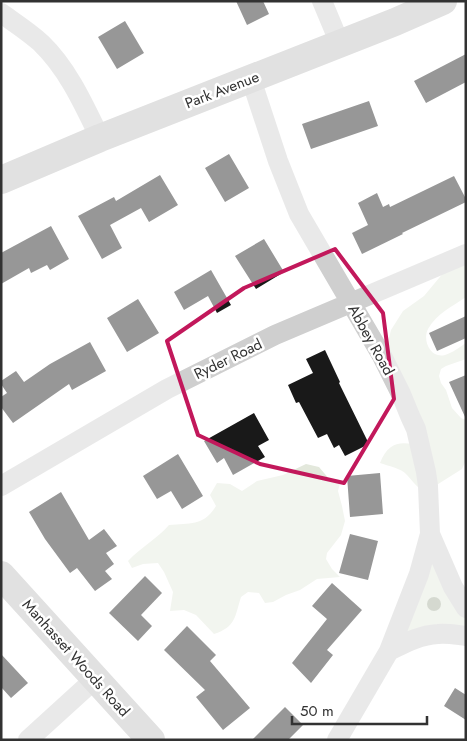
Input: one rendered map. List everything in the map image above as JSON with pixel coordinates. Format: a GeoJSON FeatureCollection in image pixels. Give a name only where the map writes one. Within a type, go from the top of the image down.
{"type":"FeatureCollection","features":[{"type":"Feature","properties":{"kind":"street"},"geometry":{"type":"LineString","coordinates":[[322,1],[340,44]]}},
{"type":"Feature","properties":{"kind":"street","name":"Park Avenue"},"geometry":{"type":"LineString","coordinates":[[1,180],[100,138],[340,44],[443,1]]}},
{"type":"Feature","properties":{"kind":"street"},"geometry":{"type":"LineString","coordinates":[[1,13],[41,43],[54,58],[72,84],[100,138]]}},
{"type":"Feature","properties":{"kind":"street","name":"Abbey Road"},"geometry":{"type":"LineString","coordinates":[[251,79],[278,161],[299,214],[389,371],[416,429],[428,486],[430,534],[453,587],[466,608]]}},
{"type":"Feature","properties":{"kind":"street","name":"Ryder Road"},"geometry":{"type":"LineString","coordinates":[[1,486],[167,389],[275,336],[466,254]]}},
{"type":"Feature","properties":{"kind":"street"},"geometry":{"type":"LineString","coordinates":[[337,740],[389,651],[419,574],[430,534]]}},
{"type":"Feature","properties":{"kind":"street","name":"Manhasset Woods Road"},"geometry":{"type":"LineString","coordinates":[[1,575],[151,740]]}},
{"type":"Feature","properties":{"kind":"street"},"geometry":{"type":"LineString","coordinates":[[389,651],[426,635],[466,636]]}},
{"type":"Feature","properties":{"kind":"street"},"geometry":{"type":"LineString","coordinates":[[28,740],[95,679]]}},
{"type":"Feature","properties":{"kind":"highlighted area"},"geometry":{"type":"Polygon","coordinates":[[[335,249],[383,313],[394,399],[344,483],[260,464],[198,435],[167,341],[244,288],[335,249]]]}},
{"type":"Feature","properties":{"kind":"shaded area"},"geometry":{"type":"Polygon","coordinates":[[[466,249],[466,297],[445,311],[432,323],[426,334],[426,339],[432,352],[440,356],[450,353],[466,343],[466,359],[441,369],[439,376],[452,408],[461,418],[466,420],[466,460],[462,469],[435,486],[419,488],[401,471],[380,463],[388,449],[398,444],[404,443],[426,447],[387,346],[391,330],[403,311],[424,296],[466,249]]]}},
{"type":"Feature","properties":{"kind":"shaded area"},"geometry":{"type":"Polygon","coordinates":[[[306,464],[319,467],[330,480],[340,483],[338,491],[345,521],[341,535],[327,553],[326,559],[340,577],[317,579],[300,590],[273,602],[265,603],[259,593],[248,592],[241,597],[236,615],[231,624],[214,634],[196,615],[184,610],[170,611],[173,592],[158,563],[143,564],[132,568],[128,561],[169,525],[196,522],[207,517],[216,506],[210,495],[217,483],[230,484],[242,491],[257,481],[283,475],[306,464]]]}},
{"type":"Feature","properties":{"kind":"shaded area"},"geometry":{"type":"Polygon","coordinates":[[[430,534],[466,608],[466,636],[389,651],[430,534]]]}},
{"type":"Feature","properties":{"kind":"building"},"geometry":{"type":"Polygon","coordinates":[[[236,1],[263,1],[269,14],[247,25],[236,1]]]}},
{"type":"Feature","properties":{"kind":"building"},"geometry":{"type":"Polygon","coordinates":[[[125,21],[144,53],[117,69],[98,37],[125,21]]]}},
{"type":"Feature","properties":{"kind":"building"},"geometry":{"type":"Polygon","coordinates":[[[466,54],[466,82],[426,103],[414,81],[466,54]]]}},
{"type":"Feature","properties":{"kind":"building"},"geometry":{"type":"Polygon","coordinates":[[[369,101],[378,126],[311,149],[302,124],[369,101]]]}},
{"type":"Feature","properties":{"kind":"building"},"geometry":{"type":"Polygon","coordinates":[[[229,154],[249,188],[225,202],[205,168],[229,154]]]}},
{"type":"Feature","properties":{"kind":"building"},"geometry":{"type":"Polygon","coordinates":[[[160,175],[178,205],[149,222],[141,208],[110,225],[122,248],[102,259],[78,216],[114,197],[116,201],[160,175]]]}},
{"type":"Feature","properties":{"kind":"building"},"geometry":{"type":"Polygon","coordinates":[[[454,176],[466,202],[362,254],[352,233],[368,225],[358,203],[377,193],[383,207],[389,204],[390,207],[454,176]]]}},
{"type":"Feature","properties":{"kind":"building"},"geometry":{"type":"Polygon","coordinates":[[[51,226],[69,259],[50,270],[47,265],[31,273],[29,268],[1,284],[1,253],[51,226]]]}},
{"type":"Feature","properties":{"kind":"building"},"geometry":{"type":"Polygon","coordinates":[[[264,239],[284,272],[256,289],[235,256],[264,239]]]}},
{"type":"Feature","properties":{"kind":"building"},"geometry":{"type":"Polygon","coordinates":[[[211,270],[231,305],[217,313],[208,296],[184,310],[174,292],[211,270]]]}},
{"type":"Feature","properties":{"kind":"building"},"geometry":{"type":"Polygon","coordinates":[[[138,299],[159,333],[127,352],[107,318],[138,299]]]}},
{"type":"Feature","properties":{"kind":"building"},"geometry":{"type":"Polygon","coordinates":[[[466,316],[466,338],[437,351],[429,333],[466,316]]]}},
{"type":"Feature","properties":{"kind":"building"},"geometry":{"type":"Polygon","coordinates":[[[90,342],[106,371],[72,390],[69,384],[13,423],[1,407],[1,397],[7,393],[1,381],[16,371],[24,382],[50,364],[90,342]]]}},
{"type":"Feature","properties":{"kind":"building"},"geometry":{"type":"Polygon","coordinates":[[[325,350],[369,444],[345,456],[339,445],[334,448],[327,434],[318,438],[299,402],[296,403],[288,385],[313,373],[306,359],[325,350]]]}},
{"type":"Feature","properties":{"kind":"building"},"geometry":{"type":"Polygon","coordinates":[[[466,375],[466,419],[449,382],[466,375]]]}},
{"type":"Feature","properties":{"kind":"building"},"geometry":{"type":"Polygon","coordinates":[[[254,413],[269,440],[258,446],[265,457],[233,475],[224,458],[217,463],[204,441],[254,413]]]}},
{"type":"Feature","properties":{"kind":"building"},"geometry":{"type":"Polygon","coordinates":[[[178,454],[203,496],[182,509],[171,491],[157,499],[143,476],[178,454]]]}},
{"type":"Feature","properties":{"kind":"building"},"geometry":{"type":"Polygon","coordinates":[[[380,473],[383,514],[350,517],[347,476],[380,473]]]}},
{"type":"Feature","properties":{"kind":"building"},"geometry":{"type":"Polygon","coordinates":[[[61,492],[89,540],[104,529],[117,546],[106,553],[114,564],[105,571],[112,579],[95,591],[77,568],[70,573],[45,539],[29,512],[61,492]]]}},
{"type":"Feature","properties":{"kind":"building"},"geometry":{"type":"Polygon","coordinates":[[[350,534],[378,541],[368,580],[339,573],[350,534]]]}},
{"type":"Feature","properties":{"kind":"building"},"geometry":{"type":"Polygon","coordinates":[[[145,576],[162,593],[141,615],[152,626],[138,641],[109,613],[145,576]]]}},
{"type":"Feature","properties":{"kind":"building"},"geometry":{"type":"Polygon","coordinates":[[[332,583],[362,610],[327,650],[333,655],[311,683],[292,663],[327,619],[312,606],[332,583]]]}},
{"type":"Feature","properties":{"kind":"building"},"geometry":{"type":"Polygon","coordinates":[[[187,626],[216,655],[210,661],[250,708],[223,730],[196,697],[205,690],[164,650],[187,626]]]}},
{"type":"Feature","properties":{"kind":"building"},"geometry":{"type":"Polygon","coordinates":[[[1,654],[28,683],[11,698],[1,687],[1,654]]]}},
{"type":"Feature","properties":{"kind":"building"},"geometry":{"type":"Polygon","coordinates":[[[455,688],[466,695],[466,720],[444,706],[455,688]]]}},
{"type":"Feature","properties":{"kind":"building"},"geometry":{"type":"Polygon","coordinates":[[[285,707],[303,725],[288,740],[252,740],[285,707]]]}}]}
